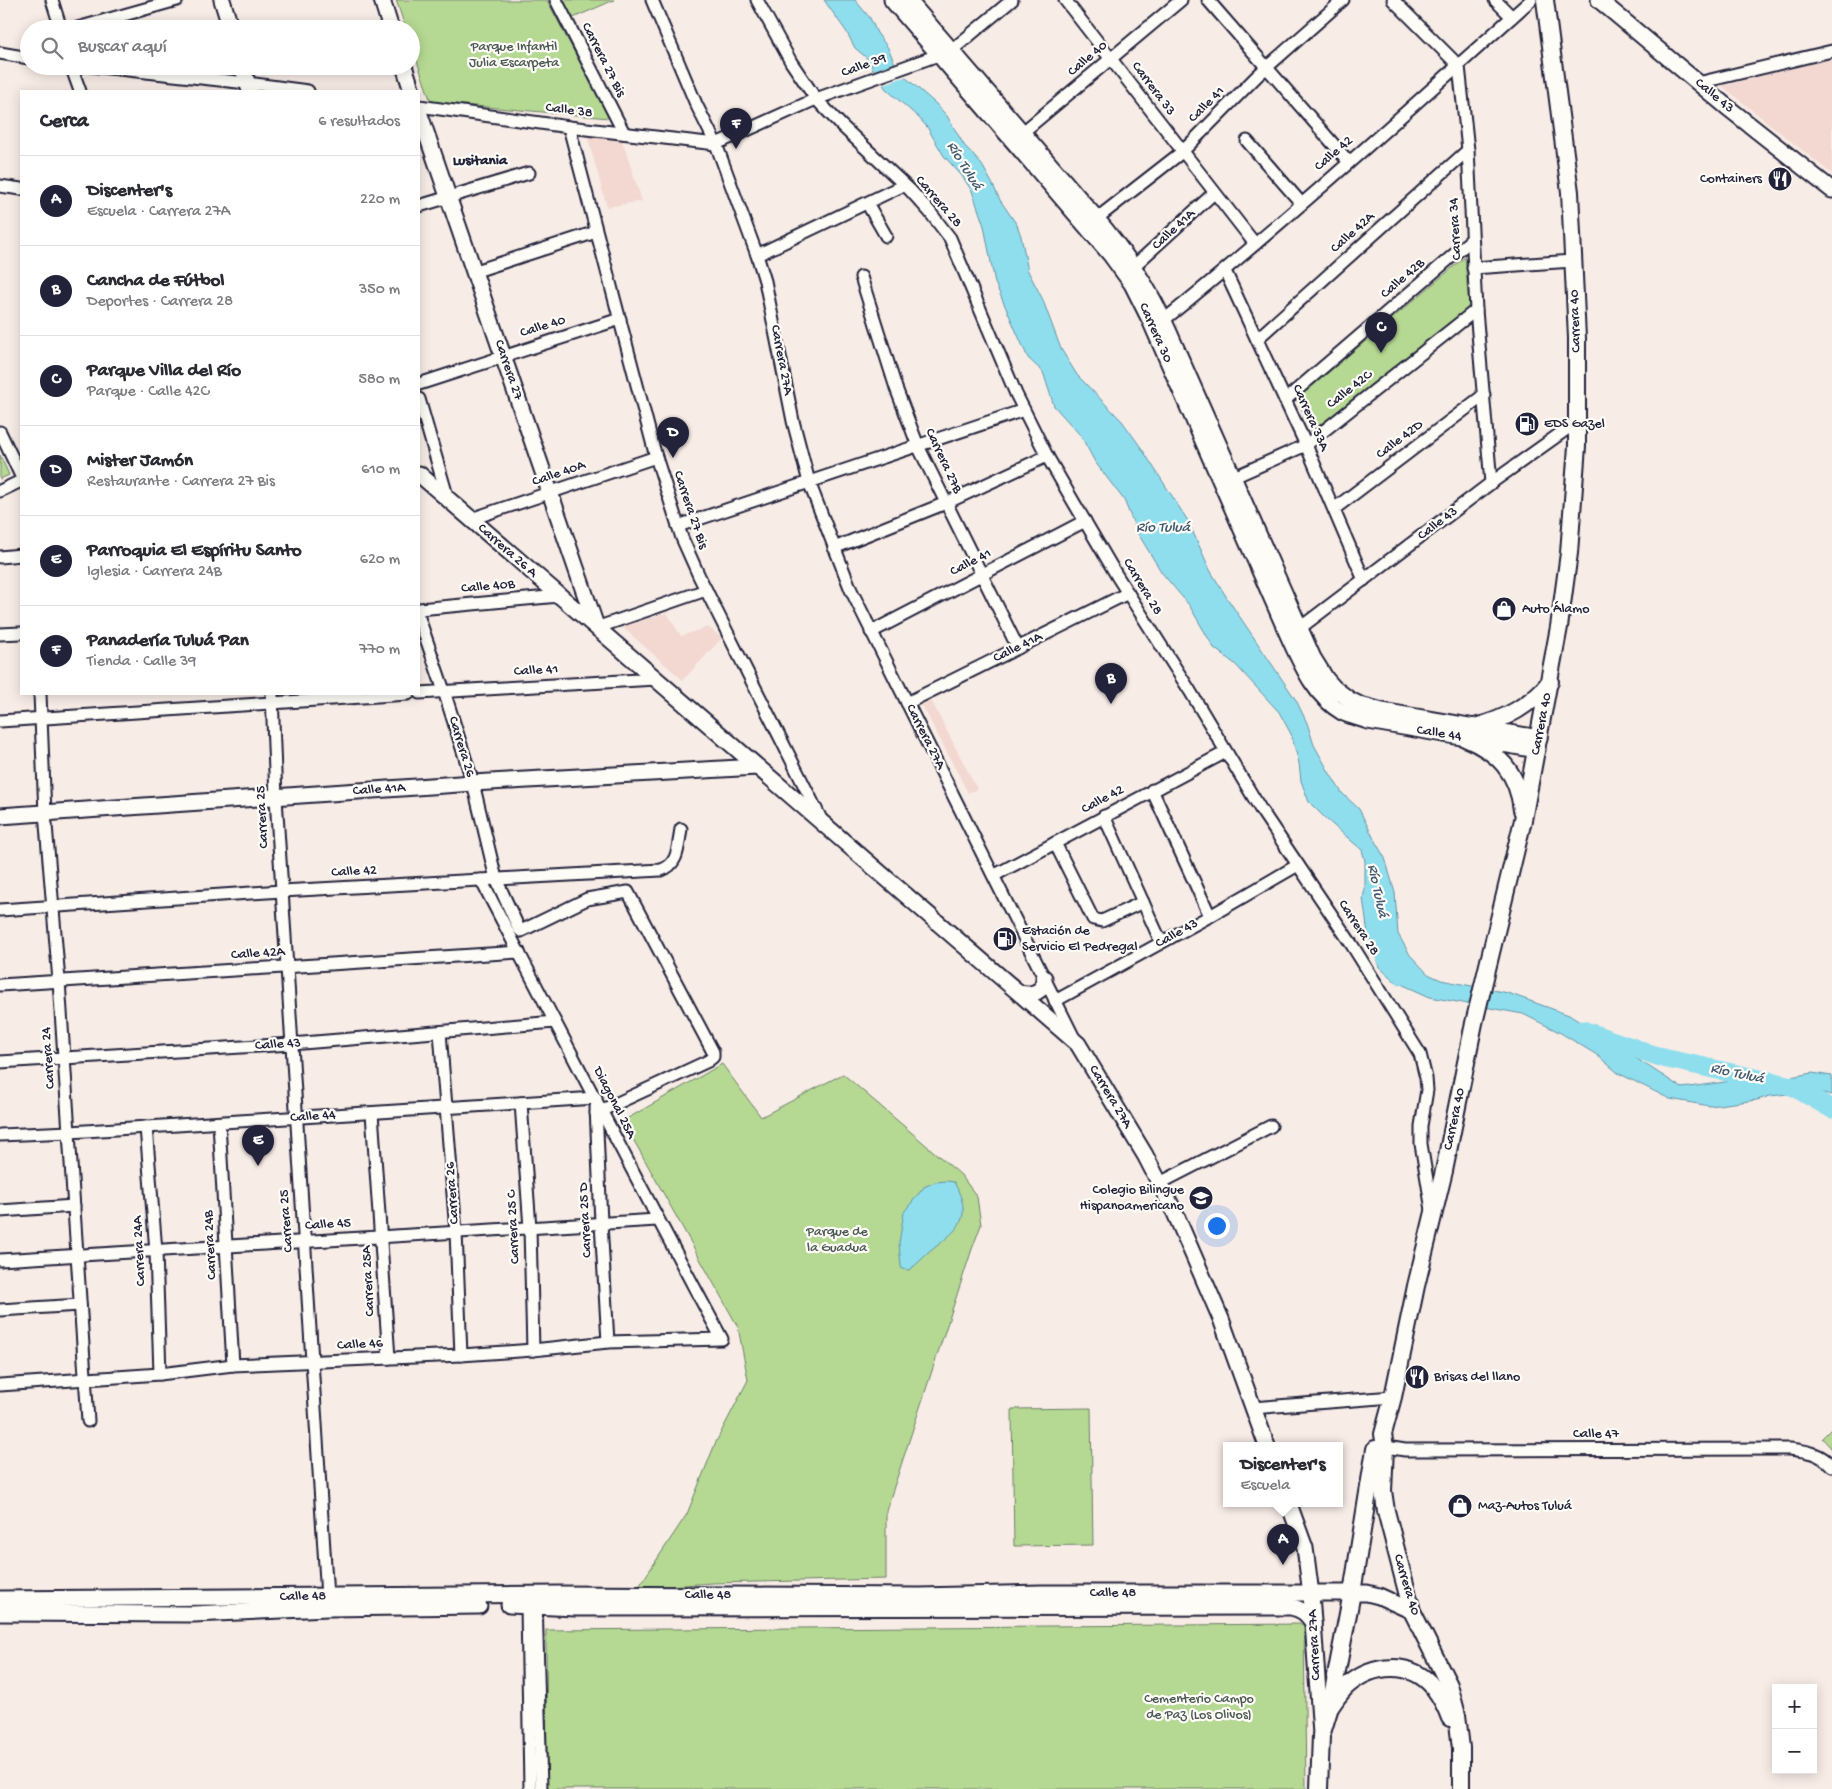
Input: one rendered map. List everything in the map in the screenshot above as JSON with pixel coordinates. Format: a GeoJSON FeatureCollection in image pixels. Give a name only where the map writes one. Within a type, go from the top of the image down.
{"type":"FeatureCollection","features":[{"type":"Feature","properties":{"kind":"main road"},"geometry":{"type":"LineString","coordinates":[[222,0],[228,20]]}},
{"type":"Feature","properties":{"kind":"main road"},"geometry":{"type":"LineString","coordinates":[[382,0],[388,20]]}},
{"type":"Feature","properties":{"kind":"main road","name":"Carrera 30"},"geometry":{"type":"LineString","coordinates":[[892,0],[946,53],[1092,222],[1134,266],[1150,293],[1158,323]]}},
{"type":"Feature","properties":{"kind":"main road","name":"Carrera 30"},"geometry":{"type":"LineString","coordinates":[[908,0],[946,53]]}},
{"type":"Feature","properties":{"kind":"main road","name":"Carrera 40"},"geometry":{"type":"LineString","coordinates":[[1321,1736],[1330,1707],[1381,1442],[1393,1397],[1474,1023],[1488,972],[1523,820],[1550,682],[1569,553],[1578,421],[1577,338],[1570,192],[1545,0]]}},
{"type":"Feature","properties":{"kind":"main road","name":"Calle 43"},"geometry":{"type":"LineString","coordinates":[[1599,0],[1698,83],[1832,190]]}},
{"type":"Feature","properties":{"kind":"main road"},"geometry":{"type":"LineString","coordinates":[[245,75],[249,87]]}},
{"type":"Feature","properties":{"kind":"main road"},"geometry":{"type":"LineString","coordinates":[[407,75],[412,90]]}},
{"type":"Feature","properties":{"kind":"main road","name":"Carrera 27"},"geometry":{"type":"LineString","coordinates":[[420,115],[596,628]]}},
{"type":"Feature","properties":{"kind":"main road","name":"Carrera 30"},"geometry":{"type":"LineString","coordinates":[[1092,222],[1158,323],[1319,669],[1326,690]]}},
{"type":"Feature","properties":{"kind":"main road","name":"Carrera 26 A"},"geometry":{"type":"LineString","coordinates":[[420,475],[1078,1044]]}},
{"type":"Feature","properties":{"kind":"main road","name":"Carrera 30"},"geometry":{"type":"LineString","coordinates":[[1233,486],[1291,642],[1307,673],[1346,706]]}},
{"type":"Feature","properties":{"kind":"main road"},"geometry":{"type":"LineString","coordinates":[[1523,820],[1518,790],[1503,762],[1470,732],[1519,710],[1550,682]]}},
{"type":"Feature","properties":{"kind":"main road","name":"Calle 44"},"geometry":{"type":"LineString","coordinates":[[1346,706],[1382,711],[1470,732],[1538,744]]}},
{"type":"Feature","properties":{"kind":"main road","name":"Calle 41A"},"geometry":{"type":"LineString","coordinates":[[0,816],[473,783],[757,767]]}},
{"type":"Feature","properties":{"kind":"main road"},"geometry":{"type":"LineString","coordinates":[[1020,993],[1028,995],[1037,992],[1043,986],[1044,978]]}},
{"type":"Feature","properties":{"kind":"main road","name":"Carrera 27A"},"geometry":{"type":"LineString","coordinates":[[1078,1044],[1160,1183],[1221,1319],[1265,1442]]}},
{"type":"Feature","properties":{"kind":"main road","name":"Carrera 40"},"geometry":{"type":"LineString","coordinates":[[1381,1442],[1383,1491],[1386,1511],[1412,1612],[1449,1685],[1457,1715],[1461,1748],[1461,1789]]}},
{"type":"Feature","properties":{"kind":"main road","name":"Carrera 27A"},"geometry":{"type":"LineString","coordinates":[[1290,1507],[1305,1548],[1311,1594],[1321,1736],[1319,1789]]}},
{"type":"Feature","properties":{"kind":"main road","name":"Calle 48"},"geometry":{"type":"LineString","coordinates":[[0,1613],[193,1614],[531,1600],[1367,1592],[1412,1612]]}},
{"type":"Feature","properties":{"kind":"main road","name":"Calle 48"},"geometry":{"type":"LineString","coordinates":[[0,1599],[327,1597],[1291,1607],[1305,1612],[1313,1623]]}},
{"type":"Feature","properties":{"kind":"main road"},"geometry":{"type":"LineString","coordinates":[[1330,1707],[1348,1686],[1362,1676],[1376,1670],[1392,1667],[1406,1669],[1420,1676],[1433,1687],[1443,1701],[1461,1748]]}},
{"type":"Feature","properties":{"kind":"street"},"geometry":{"type":"LineString","coordinates":[[52,0],[58,20]]}},
{"type":"Feature","properties":{"kind":"street"},"geometry":{"type":"LineString","coordinates":[[106,20],[177,0]]}},
{"type":"Feature","properties":{"kind":"street","name":"Carrera 27 Bis"},"geometry":{"type":"LineString","coordinates":[[556,0],[624,133]]}},
{"type":"Feature","properties":{"kind":"street","name":"Carrera 27A"},"geometry":{"type":"LineString","coordinates":[[652,0],[696,104],[716,144],[757,255],[767,290],[793,421],[809,482],[851,590],[995,875],[1054,1001],[1078,1044]]}},
{"type":"Feature","properties":{"kind":"street","name":"Carrera 28"},"geometry":{"type":"LineString","coordinates":[[757,0],[791,62],[816,99],[904,185],[929,211],[950,238],[1024,410],[1047,456],[1128,593],[1226,752],[1420,1054],[1424,1066],[1427,1090],[1421,1126],[1421,1144],[1433,1216]]}},
{"type":"Feature","properties":{"kind":"street","name":"Calle 39"},"geometry":{"type":"LineString","coordinates":[[716,144],[816,99],[946,53],[1012,0]]}},
{"type":"Feature","properties":{"kind":"street","name":"Carrera 33"},"geometry":{"type":"LineString","coordinates":[[1065,0],[1255,244]]}},
{"type":"Feature","properties":{"kind":"street","name":"Calle 40"},"geometry":{"type":"LineString","coordinates":[[1018,136],[1181,0]]}},
{"type":"Feature","properties":{"kind":"street"},"geometry":{"type":"LineString","coordinates":[[1208,0],[1348,162]]}},
{"type":"Feature","properties":{"kind":"street","name":"Calle 41"},"geometry":{"type":"LineString","coordinates":[[1092,222],[1182,152],[1266,68],[1343,0]]}},
{"type":"Feature","properties":{"kind":"street"},"geometry":{"type":"LineString","coordinates":[[1393,0],[1459,66]]}},
{"type":"Feature","properties":{"kind":"street"},"geometry":{"type":"LineString","coordinates":[[1495,0],[1512,17]]}},
{"type":"Feature","properties":{"kind":"street","name":"Calle 42"},"geometry":{"type":"LineString","coordinates":[[1158,323],[1225,271],[1459,66],[1526,2]]}},
{"type":"Feature","properties":{"kind":"street"},"geometry":{"type":"LineString","coordinates":[[1698,83],[1832,51]]}},
{"type":"Feature","properties":{"kind":"street"},"geometry":{"type":"LineString","coordinates":[[0,53],[20,56]]}},
{"type":"Feature","properties":{"kind":"street","name":"Carrera 34"},"geometry":{"type":"LineString","coordinates":[[1459,66],[1468,150],[1473,268],[1491,483]]}},
{"type":"Feature","properties":{"kind":"street"},"geometry":{"type":"LineString","coordinates":[[74,75],[80,90]]}},
{"type":"Feature","properties":{"kind":"street"},"geometry":{"type":"LineString","coordinates":[[159,75],[249,87],[293,90]]}},
{"type":"Feature","properties":{"kind":"street","name":"Calle 38"},"geometry":{"type":"LineString","coordinates":[[420,106],[569,127],[716,144]]}},
{"type":"Feature","properties":{"kind":"street","name":"Carrera 27 Bis"},"geometry":{"type":"LineString","coordinates":[[569,127],[656,457],[678,526],[690,558],[823,823]]}},
{"type":"Feature","properties":{"kind":"street"},"geometry":{"type":"LineString","coordinates":[[1247,141],[1301,203]]}},
{"type":"Feature","properties":{"kind":"street","name":"Calle 42A"},"geometry":{"type":"LineString","coordinates":[[1257,338],[1468,150]]}},
{"type":"Feature","properties":{"kind":"street"},"geometry":{"type":"LineString","coordinates":[[420,206],[529,173]]}},
{"type":"Feature","properties":{"kind":"street"},"geometry":{"type":"LineString","coordinates":[[757,255],[904,185]]}},
{"type":"Feature","properties":{"kind":"street"},"geometry":{"type":"LineString","coordinates":[[0,186],[20,189]]}},
{"type":"Feature","properties":{"kind":"street","name":"Calle 41A"},"geometry":{"type":"LineString","coordinates":[[1134,266],[1214,193]]}},
{"type":"Feature","properties":{"kind":"street"},"geometry":{"type":"LineString","coordinates":[[867,203],[886,236]]}},
{"type":"Feature","properties":{"kind":"street"},"geometry":{"type":"LineString","coordinates":[[473,272],[596,232]]}},
{"type":"Feature","properties":{"kind":"street","name":"Calle 42B"},"geometry":{"type":"LineString","coordinates":[[1286,400],[1472,240]]}},
{"type":"Feature","properties":{"kind":"street"},"geometry":{"type":"LineString","coordinates":[[1473,268],[1573,261]]}},
{"type":"Feature","properties":{"kind":"street","name":"Carrera 33A"},"geometry":{"type":"LineString","coordinates":[[1225,271],[1286,400],[1364,580]]}},
{"type":"Feature","properties":{"kind":"street","name":"Carrera 27B"},"geometry":{"type":"LineString","coordinates":[[861,277],[896,388],[918,446],[1018,648]]}},
{"type":"Feature","properties":{"kind":"street","name":"Calle 42C"},"geometry":{"type":"LineString","coordinates":[[1233,486],[1306,445],[1476,310]]}},
{"type":"Feature","properties":{"kind":"street","name":"Calle 40"},"geometry":{"type":"LineString","coordinates":[[420,384],[503,355],[620,319]]}},
{"type":"Feature","properties":{"kind":"street","name":"Calle 42D"},"geometry":{"type":"LineString","coordinates":[[1334,509],[1484,395]]}},
{"type":"Feature","properties":{"kind":"street"},"geometry":{"type":"LineString","coordinates":[[420,402],[448,499]]}},
{"type":"Feature","properties":{"kind":"street"},"geometry":{"type":"LineString","coordinates":[[678,526],[1024,410]]}},
{"type":"Feature","properties":{"kind":"street","name":"Calle 43"},"geometry":{"type":"LineString","coordinates":[[1300,628],[1491,483],[1578,421]]}},
{"type":"Feature","properties":{"kind":"street"},"geometry":{"type":"LineString","coordinates":[[0,432],[20,474]]}},
{"type":"Feature","properties":{"kind":"street"},"geometry":{"type":"LineString","coordinates":[[834,548],[946,503],[1047,456]]}},
{"type":"Feature","properties":{"kind":"street","name":"Calle 40A"},"geometry":{"type":"LineString","coordinates":[[471,519],[656,457]]}},
{"type":"Feature","properties":{"kind":"street"},"geometry":{"type":"LineString","coordinates":[[0,490],[20,481]]}},
{"type":"Feature","properties":{"kind":"street","name":"Calle 41"},"geometry":{"type":"LineString","coordinates":[[871,632],[1085,521]]}},
{"type":"Feature","properties":{"kind":"street"},"geometry":{"type":"LineString","coordinates":[[0,557],[20,555]]}},
{"type":"Feature","properties":{"kind":"street"},"geometry":{"type":"LineString","coordinates":[[596,628],[706,590]]}},
{"type":"Feature","properties":{"kind":"street","name":"Calle 41A"},"geometry":{"type":"LineString","coordinates":[[907,703],[1128,593]]}},
{"type":"Feature","properties":{"kind":"street","name":"Calle 40B"},"geometry":{"type":"LineString","coordinates":[[420,609],[559,596]]}},
{"type":"Feature","properties":{"kind":"street","name":"Carrera 26"},"geometry":{"type":"LineString","coordinates":[[420,621],[473,783],[496,879],[518,929],[521,931],[588,900],[628,892],[713,1052],[712,1058],[708,1061],[599,1112]]}},
{"type":"Feature","properties":{"kind":"street"},"geometry":{"type":"LineString","coordinates":[[0,634],[20,633]]}},
{"type":"Feature","properties":{"kind":"street","name":"Calle 41"},"geometry":{"type":"LineString","coordinates":[[420,693],[656,679]]}},
{"type":"Feature","properties":{"kind":"street","name":"Carrera 24"},"geometry":{"type":"LineString","coordinates":[[40,695],[45,813],[70,1132],[88,1421]]}},
{"type":"Feature","properties":{"kind":"street"},"geometry":{"type":"LineString","coordinates":[[0,721],[273,699],[381,695]]}},
{"type":"Feature","properties":{"kind":"street","name":"Carrera 25"},"geometry":{"type":"LineString","coordinates":[[273,699],[276,798],[286,967],[327,1597]]}},
{"type":"Feature","properties":{"kind":"street","name":"Calle 42"},"geometry":{"type":"LineString","coordinates":[[995,875],[1226,752]]}},
{"type":"Feature","properties":{"kind":"street"},"geometry":{"type":"LineString","coordinates":[[1152,790],[1210,916]]}},
{"type":"Feature","properties":{"kind":"street"},"geometry":{"type":"LineString","coordinates":[[1104,816],[1162,942]]}},
{"type":"Feature","properties":{"kind":"street","name":"Calle 42"},"geometry":{"type":"LineString","coordinates":[[0,910],[666,868],[675,860],[681,829]]}},
{"type":"Feature","properties":{"kind":"street"},"geometry":{"type":"LineString","coordinates":[[1055,843],[1093,919],[1102,921],[1143,902]]}},
{"type":"Feature","properties":{"kind":"street","name":"Calle 43"},"geometry":{"type":"LineString","coordinates":[[1054,1001],[1210,916],[1298,864]]}},
{"type":"Feature","properties":{"kind":"street","name":"Diagonal 25A"},"geometry":{"type":"LineString","coordinates":[[481,880],[596,1098],[599,1112],[722,1338]]}},
{"type":"Feature","properties":{"kind":"street","name":"Calle 42A"},"geometry":{"type":"LineString","coordinates":[[0,985],[519,952]]}},
{"type":"Feature","properties":{"kind":"street","name":"Calle 43"},"geometry":{"type":"LineString","coordinates":[[0,1062],[291,1044],[555,1022]]}},
{"type":"Feature","properties":{"kind":"street","name":"Carrera 26"},"geometry":{"type":"LineString","coordinates":[[440,1032],[456,1232],[461,1355]]}},
{"type":"Feature","properties":{"kind":"street","name":"Calle 44"},"geometry":{"type":"LineString","coordinates":[[0,1135],[219,1123],[596,1098]]}},
{"type":"Feature","properties":{"kind":"street","name":"Carrera 25 C"},"geometry":{"type":"LineString","coordinates":[[521,1103],[530,1228],[533,1350]]}},
{"type":"Feature","properties":{"kind":"street","name":"Carrera 25 D"},"geometry":{"type":"LineString","coordinates":[[599,1112],[600,1224],[608,1342]]}},
{"type":"Feature","properties":{"kind":"street","name":"Carrera 25A"},"geometry":{"type":"LineString","coordinates":[[372,1113],[389,1358]]}},
{"type":"Feature","properties":{"kind":"street","name":"Carrera 24B"},"geometry":{"type":"LineString","coordinates":[[219,1123],[233,1365]]}},
{"type":"Feature","properties":{"kind":"street"},"geometry":{"type":"LineString","coordinates":[[1160,1183],[1271,1126]]}},
{"type":"Feature","properties":{"kind":"street","name":"Carrera 24A"},"geometry":{"type":"LineString","coordinates":[[146,1127],[156,1252],[160,1374]]}},
{"type":"Feature","properties":{"kind":"street"},"geometry":{"type":"LineString","coordinates":[[0,1210],[74,1206]]}},
{"type":"Feature","properties":{"kind":"street","name":"Calle 45"},"geometry":{"type":"LineString","coordinates":[[0,1260],[658,1220]]}},
{"type":"Feature","properties":{"kind":"street"},"geometry":{"type":"LineString","coordinates":[[0,1310],[80,1305]]}},
{"type":"Feature","properties":{"kind":"street","name":"Calle 46"},"geometry":{"type":"LineString","coordinates":[[0,1385],[160,1374],[233,1365],[313,1363],[461,1355],[608,1342],[722,1338]]}},
{"type":"Feature","properties":{"kind":"street"},"geometry":{"type":"LineString","coordinates":[[1252,1408],[1393,1397]]}},
{"type":"Feature","properties":{"kind":"street","name":"Calle 47"},"geometry":{"type":"LineString","coordinates":[[1381,1442],[1405,1450],[1790,1448],[1816,1454],[1832,1466]]}},
{"type":"Feature","properties":{"kind":"street"},"geometry":{"type":"LineString","coordinates":[[530,1789],[531,1600]]}},
{"type":"Feature","properties":{"kind":"street"},"geometry":{"type":"LineString","coordinates":[[531,1600],[541,1789]]}},
{"type":"Feature","properties":{"kind":"shaded area"},"geometry":{"type":"Polygon","coordinates":[[[1832,58],[1832,174],[1722,86],[1832,58]]]}},
{"type":"Feature","properties":{"kind":"shaded area"},"geometry":{"type":"Polygon","coordinates":[[[587,135],[621,137],[642,201],[607,207],[587,135]]]}},
{"type":"Feature","properties":{"kind":"shaded area"},"geometry":{"type":"Polygon","coordinates":[[[667,613],[681,636],[708,627],[722,638],[683,680],[622,627],[667,613]]]}},
{"type":"Feature","properties":{"kind":"shaded area"},"geometry":{"type":"Polygon","coordinates":[[[931,700],[977,789],[968,793],[922,705],[931,700]]]}},
{"type":"Feature","properties":{"kind":"green space","name":"Parque Infantil Julia Escarpeta"},"geometry":{"type":"Polygon","coordinates":[[[396,0],[547,0],[609,118],[431,102],[420,70],[420,20],[403,20],[396,0]]]}},
{"type":"Feature","properties":{"kind":"green space"},"geometry":{"type":"Polygon","coordinates":[[[563,0],[614,0],[573,18],[563,0]]]}},
{"type":"Feature","properties":{"kind":"green space"},"geometry":{"type":"Polygon","coordinates":[[[1465,257],[1469,307],[1312,431],[1297,399],[1465,257]]]}},
{"type":"Feature","properties":{"kind":"green space"},"geometry":{"type":"Polygon","coordinates":[[[0,455],[9,475],[0,479],[0,455]]]}},
{"type":"Feature","properties":{"kind":"green space","name":"Parque de la Guadua"},"geometry":{"type":"Polygon","coordinates":[[[722,1064],[761,1117],[843,1074],[961,1175],[977,1197],[981,1225],[886,1511],[886,1579],[713,1583],[638,1588],[687,1514],[715,1444],[748,1380],[738,1327],[623,1121],[722,1064]]]}},
{"type":"Feature","properties":{"kind":"green space"},"geometry":{"type":"Polygon","coordinates":[[[1091,1408],[1093,1545],[1014,1546],[1012,1409],[1091,1408]]]}},
{"type":"Feature","properties":{"kind":"green space"},"geometry":{"type":"Polygon","coordinates":[[[1832,1428],[1832,1449],[1822,1438],[1832,1428]]]}},
{"type":"Feature","properties":{"kind":"green space","name":"Cementerio Campo de Paz (Los Olivos)"},"geometry":{"type":"Polygon","coordinates":[[[1304,1624],[1306,1789],[547,1789],[546,1630],[1304,1624]]]}},
{"type":"Feature","properties":{"kind":"water","name":"Río Tuluá"},"geometry":{"type":"Polygon","coordinates":[[[824,0],[855,0],[870,18],[877,33],[888,48],[896,66],[904,76],[947,116],[964,145],[982,165],[1000,200],[1017,225],[1028,271],[1042,298],[1061,349],[1077,375],[1122,421],[1140,446],[1188,521],[1210,570],[1227,598],[1296,700],[1307,723],[1314,745],[1329,772],[1342,793],[1359,809],[1385,858],[1395,893],[1398,934],[1410,955],[1428,974],[1441,980],[1508,993],[1569,1015],[1682,1088],[1770,1075],[1785,1078],[1812,1073],[1832,1076],[1832,1095],[1814,1091],[1710,1106],[1670,1099],[1618,1073],[1597,1055],[1559,1032],[1523,1014],[1430,997],[1401,984],[1399,985],[1379,967],[1368,934],[1363,898],[1365,889],[1365,861],[1362,850],[1309,802],[1301,781],[1299,763],[1291,734],[1279,712],[1235,664],[1214,648],[1189,605],[1162,573],[1137,532],[1124,500],[1095,462],[1081,436],[1054,406],[1043,372],[1028,358],[995,283],[984,226],[972,191],[962,176],[944,156],[927,127],[886,89],[868,59],[855,48],[846,31],[824,0]]]}},
{"type":"Feature","properties":{"kind":"water"},"geometry":{"type":"Polygon","coordinates":[[[935,1182],[954,1182],[960,1194],[963,1205],[961,1221],[951,1234],[912,1268],[909,1270],[902,1269],[899,1243],[904,1212],[924,1187],[935,1182]]]}},
{"type":"Feature","properties":{"kind":"pier"},"geometry":{"type":"Polygon","coordinates":[[[897,62],[907,76],[880,86],[871,71],[897,62]]]}},
{"type":"Feature","properties":{"kind":"waterway","name":"Río Tuluá"},"geometry":{"type":"LineString","coordinates":[[1582,1030],[1663,1058],[1792,1086],[1832,1109]]}},
{"type":"Feature","properties":{"kind":"place","name":"Panadería Tuluá Pan"},"geometry":{"type":"Point","coordinates":[736,149]}},
{"type":"Feature","properties":{"kind":"place","name":"Containers"},"geometry":{"type":"Point","coordinates":[1780,179]}},
{"type":"Feature","properties":{"kind":"place","name":"Parque Villa del Río"},"geometry":{"type":"Point","coordinates":[1381,353]}},
{"type":"Feature","properties":{"kind":"place","name":"EDS Gazel"},"geometry":{"type":"Point","coordinates":[1527,424]}},
{"type":"Feature","properties":{"kind":"place","name":"Mister Jamón"},"geometry":{"type":"Point","coordinates":[673,458]}},
{"type":"Feature","properties":{"kind":"place","name":"Auto Álamo"},"geometry":{"type":"Point","coordinates":[1504,609]}},
{"type":"Feature","properties":{"kind":"place","name":"Cancha de Fútbol"},"geometry":{"type":"Point","coordinates":[1111,704]}},
{"type":"Feature","properties":{"kind":"place","name":"Estación de Servicio El Pedregal"},"geometry":{"type":"Point","coordinates":[1005,939]}},
{"type":"Feature","properties":{"kind":"place","name":"Parroquia El Espíritu Santo"},"geometry":{"type":"Point","coordinates":[258,1166]}},
{"type":"Feature","properties":{"kind":"place","name":"Colegio Bilingue Hispanoamericano"},"geometry":{"type":"Point","coordinates":[1201,1198]}},
{"type":"Feature","properties":{"kind":"place","name":"Brisas del llano"},"geometry":{"type":"Point","coordinates":[1417,1377]}},
{"type":"Feature","properties":{"kind":"place","name":"Maz-Autos Tuluá"},"geometry":{"type":"Point","coordinates":[1460,1506]}},
{"type":"Feature","properties":{"kind":"place","name":"Discenter's"},"geometry":{"type":"Point","coordinates":[1283,1565]}},
{"type":"Feature","properties":{"kind":"district","name":"Lusitania"},"geometry":{"type":"Point","coordinates":[480,161]}}]}
